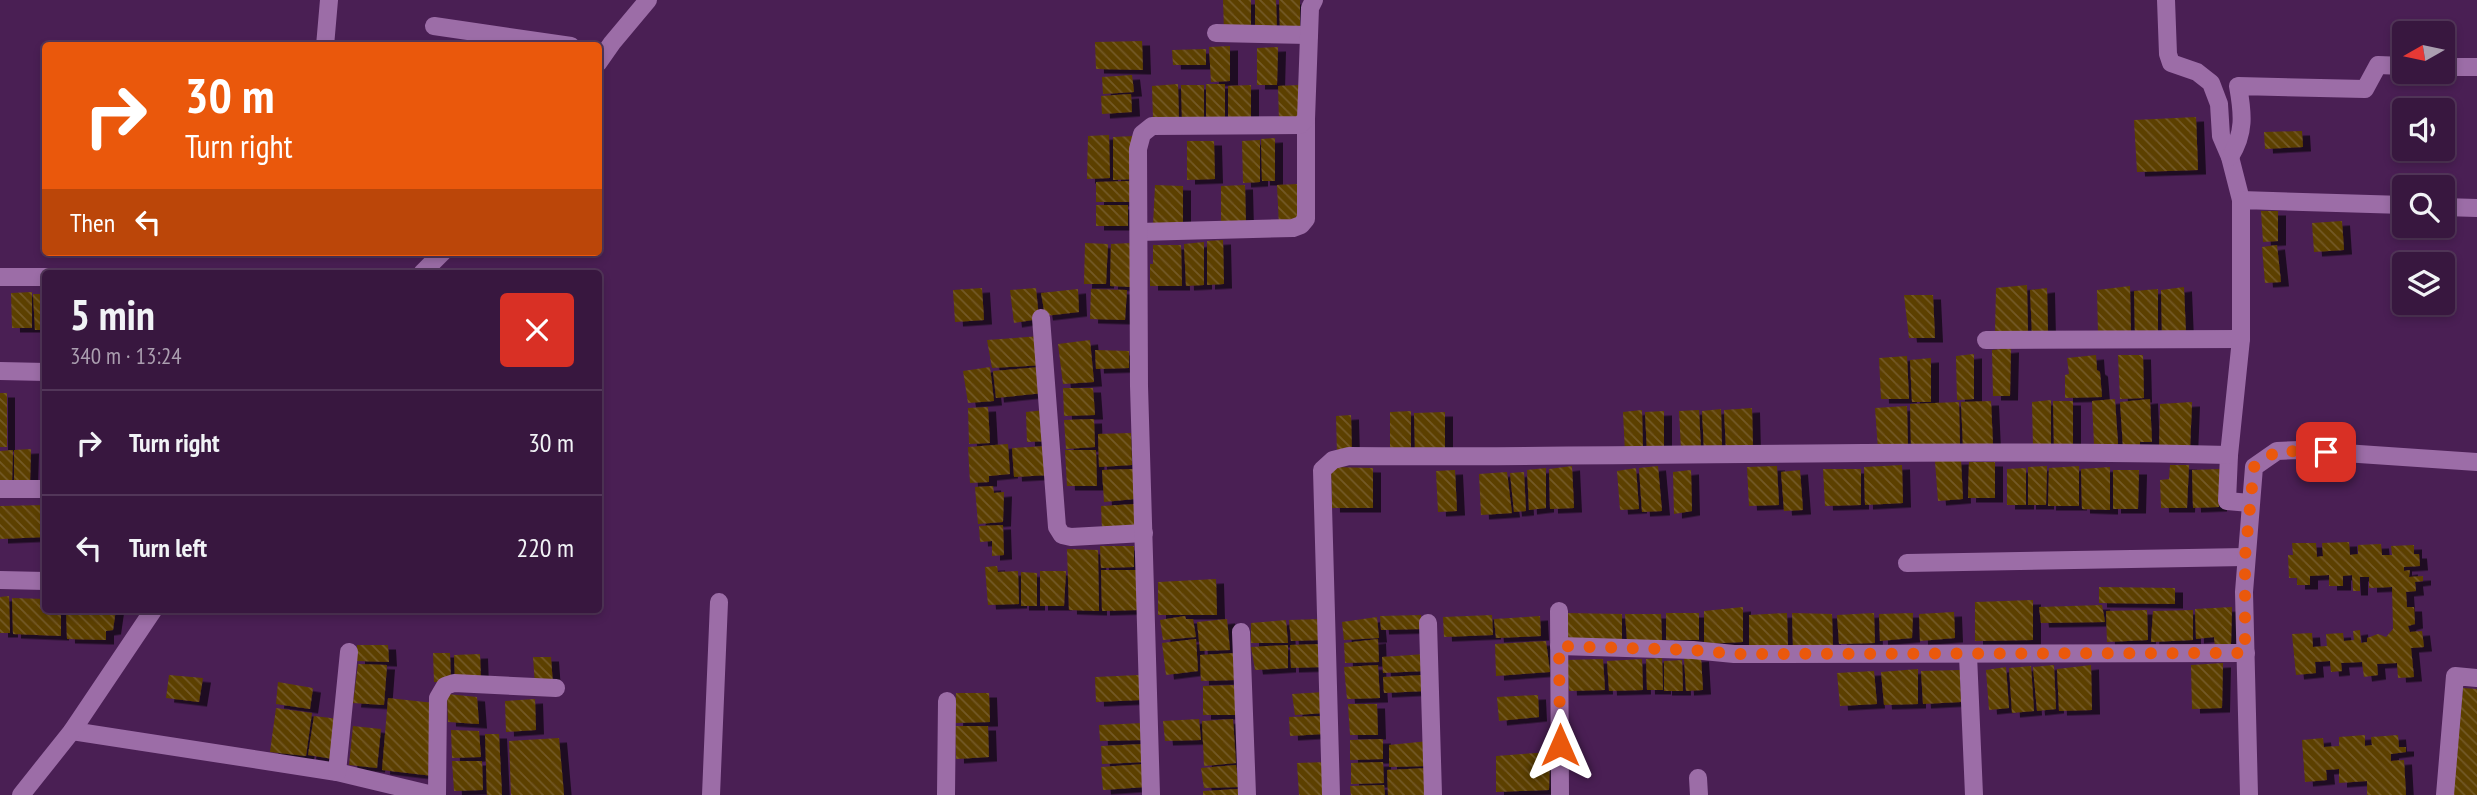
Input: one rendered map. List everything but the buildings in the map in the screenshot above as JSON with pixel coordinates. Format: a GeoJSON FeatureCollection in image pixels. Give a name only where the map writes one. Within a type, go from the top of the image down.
{"type":"FeatureCollection","features":[{"type":"Feature","properties":{"kind":"street"},"geometry":{"type":"LineString","coordinates":[[325,42],[329,0]]}},
{"type":"Feature","properties":{"kind":"street"},"geometry":{"type":"LineString","coordinates":[[602,53],[648,0]]}},
{"type":"Feature","properties":{"kind":"street"},"geometry":{"type":"LineString","coordinates":[[1139,232],[1301,226],[1306,219],[1309,35],[1310,8],[1314,0]]}},
{"type":"Feature","properties":{"kind":"street"},"geometry":{"type":"LineString","coordinates":[[2166,0],[2168,54],[2171,63],[2197,72],[2211,83],[2219,104],[2221,136],[2230,157],[2241,200],[2241,339],[2227,501],[2249,503]]}},
{"type":"Feature","properties":{"kind":"street"},"geometry":{"type":"LineString","coordinates":[[435,26],[544,42]]}},
{"type":"Feature","properties":{"kind":"street"},"geometry":{"type":"LineString","coordinates":[[1216,33],[1309,35]]}},
{"type":"Feature","properties":{"kind":"street"},"geometry":{"type":"LineString","coordinates":[[2230,157],[2239,143],[2243,114],[2238,86],[2365,89],[2378,65],[2392,66]]}},
{"type":"Feature","properties":{"kind":"street"},"geometry":{"type":"LineString","coordinates":[[2455,67],[2477,67]]}},
{"type":"Feature","properties":{"kind":"street"},"geometry":{"type":"LineString","coordinates":[[1151,795],[1139,386],[1138,149],[1142,134],[1152,125],[1289,127],[1300,125],[1306,119]]}},
{"type":"Feature","properties":{"kind":"street"},"geometry":{"type":"LineString","coordinates":[[2241,200],[2392,205]]}},
{"type":"Feature","properties":{"kind":"street"},"geometry":{"type":"LineString","coordinates":[[2455,207],[2477,208]]}},
{"type":"Feature","properties":{"kind":"street"},"geometry":{"type":"LineString","coordinates":[[425,270],[439,256]]}},
{"type":"Feature","properties":{"kind":"street"},"geometry":{"type":"LineString","coordinates":[[0,277],[42,277]]}},
{"type":"Feature","properties":{"kind":"street"},"geometry":{"type":"LineString","coordinates":[[1041,318],[1057,527],[1062,535],[1071,537],[1144,533]]}},
{"type":"Feature","properties":{"kind":"street"},"geometry":{"type":"LineString","coordinates":[[1986,340],[2241,339]]}},
{"type":"Feature","properties":{"kind":"street"},"geometry":{"type":"LineString","coordinates":[[0,371],[42,372]]}},
{"type":"Feature","properties":{"kind":"street"},"geometry":{"type":"LineString","coordinates":[[2249,795],[2245,557],[2254,467],[2277,451],[2300,450],[2477,462]]}},
{"type":"Feature","properties":{"kind":"street"},"geometry":{"type":"LineString","coordinates":[[1331,795],[1322,470],[1333,460],[1349,456],[1743,456],[1897,451],[2229,455]]}},
{"type":"Feature","properties":{"kind":"street"},"geometry":{"type":"LineString","coordinates":[[0,489],[42,489]]}},
{"type":"Feature","properties":{"kind":"street"},"geometry":{"type":"LineString","coordinates":[[1907,563],[2245,557]]}},
{"type":"Feature","properties":{"kind":"street"},"geometry":{"type":"LineString","coordinates":[[0,580],[42,581]]}},
{"type":"Feature","properties":{"kind":"street"},"geometry":{"type":"LineString","coordinates":[[711,795],[719,602]]}},
{"type":"Feature","properties":{"kind":"street"},"geometry":{"type":"LineString","coordinates":[[1559,611],[1560,795]]}},
{"type":"Feature","properties":{"kind":"street"},"geometry":{"type":"LineString","coordinates":[[21,795],[72,731],[151,613]]}},
{"type":"Feature","properties":{"kind":"street"},"geometry":{"type":"LineString","coordinates":[[1428,623],[1433,795]]}},
{"type":"Feature","properties":{"kind":"street"},"geometry":{"type":"LineString","coordinates":[[1241,632],[1247,795]]}},
{"type":"Feature","properties":{"kind":"street"},"geometry":{"type":"LineString","coordinates":[[1559,646],[1693,650],[1734,654],[2245,653]]}},
{"type":"Feature","properties":{"kind":"street"},"geometry":{"type":"LineString","coordinates":[[337,772],[349,652]]}},
{"type":"Feature","properties":{"kind":"street"},"geometry":{"type":"LineString","coordinates":[[1968,655],[1973,795]]}},
{"type":"Feature","properties":{"kind":"street"},"geometry":{"type":"LineString","coordinates":[[2445,795],[2455,676],[2477,678]]}},
{"type":"Feature","properties":{"kind":"street"},"geometry":{"type":"LineString","coordinates":[[72,731],[337,772],[435,795],[438,698],[445,686],[454,683],[556,688]]}},
{"type":"Feature","properties":{"kind":"street"},"geometry":{"type":"LineString","coordinates":[[946,795],[947,701]]}},
{"type":"Feature","properties":{"kind":"route"},"geometry":{"type":"LineString","coordinates":[[1560,745],[1559,646],[1693,650],[1734,654],[2245,653],[2245,557],[2254,467],[2277,451],[2326,452]]}}]}
